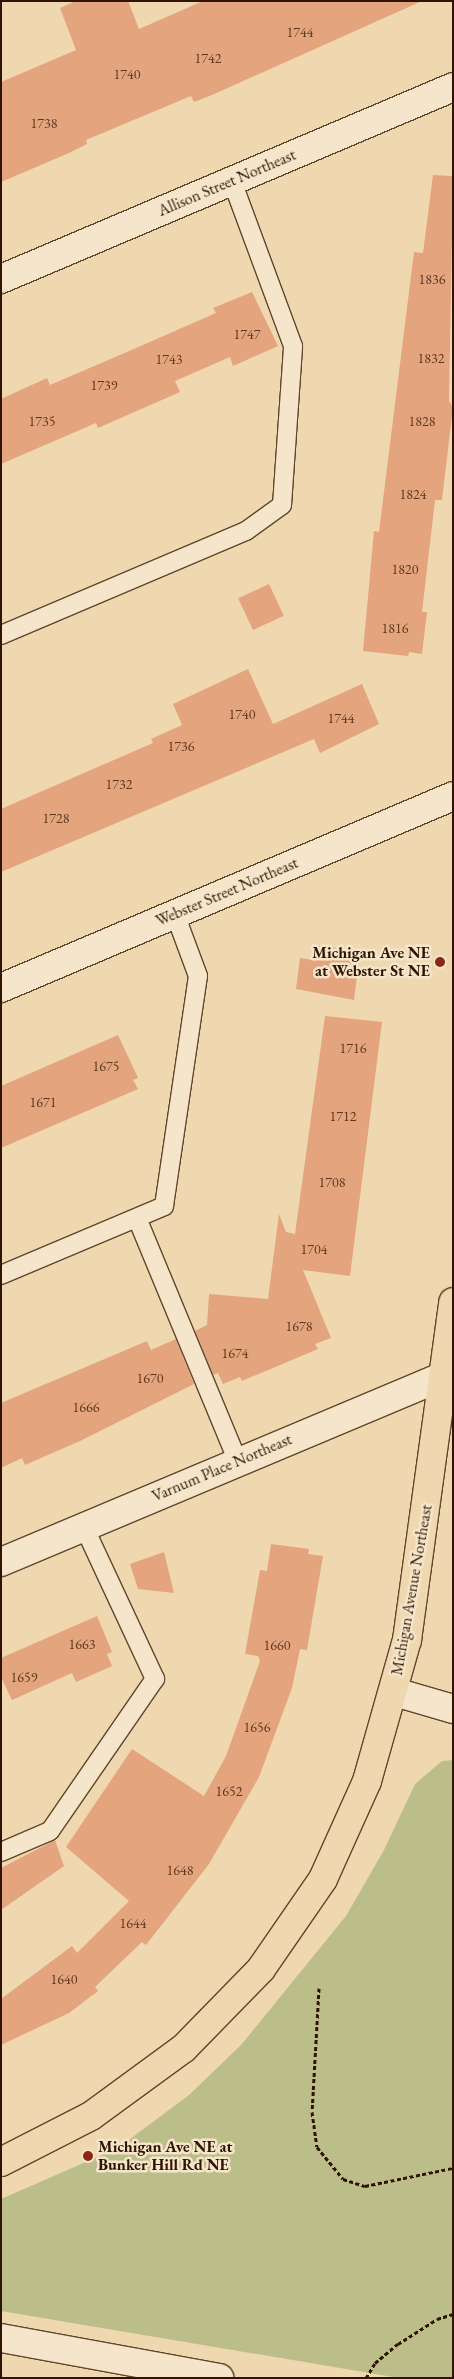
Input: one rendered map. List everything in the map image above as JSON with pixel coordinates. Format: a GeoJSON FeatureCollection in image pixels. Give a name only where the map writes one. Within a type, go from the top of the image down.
{"type":"FeatureCollection","features":[{"type":"Feature","properties":{"kind":"main road","name":"Michigan Avenue Northeast"},"geometry":{"type":"LineString","coordinates":[[1,2162],[84,2120],[148,2077],[205,2029],[261,1969],[323,1879],[350,1825],[394,1692],[413,1605],[453,1302]]}},
{"type":"Feature","properties":{"kind":"street","name":"Allison Street Northeast"},"geometry":{"type":"LineString","coordinates":[[1,278],[453,87]]}},
{"type":"Feature","properties":{"kind":"street","name":"Webster Street Northeast"},"geometry":{"type":"LineString","coordinates":[[1,988],[453,796]]}},
{"type":"Feature","properties":{"kind":"street","name":"Varnum Place Northeast"},"geometry":{"type":"LineString","coordinates":[[1,1562],[444,1376]]}},
{"type":"Feature","properties":{"kind":"street"},"geometry":{"type":"LineString","coordinates":[[394,1692],[453,1709]]}},
{"type":"Feature","properties":{"kind":"street"},"geometry":{"type":"LineString","coordinates":[[1,2338],[219,2378]]}},
{"type":"Feature","properties":{"kind":"lane"},"geometry":{"type":"LineString","coordinates":[[1,635],[246,531],[282,505],[293,346],[232,181]]}},
{"type":"Feature","properties":{"kind":"lane"},"geometry":{"type":"LineString","coordinates":[[1,1275],[164,1206],[198,976],[175,914]]}},
{"type":"Feature","properties":{"kind":"lane"},"geometry":{"type":"LineString","coordinates":[[137,1218],[238,1462]]}},
{"type":"Feature","properties":{"kind":"lane"},"geometry":{"type":"LineString","coordinates":[[1,1852],[50,1831],[155,1679],[84,1527]]}},
{"type":"Feature","properties":{"kind":"path"},"geometry":{"type":"LineString","coordinates":[[319,1988],[312,2112],[317,2147],[343,2180],[365,2186],[453,2168]]}},
{"type":"Feature","properties":{"kind":"path"},"geometry":{"type":"LineString","coordinates":[[366,2378],[375,2363],[398,2344],[437,2319],[453,2314]]}},
{"type":"Feature","properties":{"kind":"green space"},"geometry":{"type":"Polygon","coordinates":[[[453,1760],[453,2378],[399,2378],[1,2311],[1,2199],[118,2148],[189,2095],[241,2045],[346,1916],[384,1850],[415,1784],[442,1761],[453,1760]]]}},
{"type":"Feature","properties":{"kind":"building"},"geometry":{"type":"Polygon","coordinates":[[[76,1],[128,1],[139,29],[203,1],[422,1],[212,95],[194,102],[191,96],[86,140],[87,144],[69,153],[1,182],[1,82],[76,50],[60,8],[76,1]]]}},
{"type":"Feature","properties":{"kind":"building"},"geometry":{"type":"Polygon","coordinates":[[[433,175],[453,176],[449,401],[453,407],[442,500],[435,500],[422,612],[427,612],[422,654],[409,652],[408,656],[363,651],[374,531],[379,532],[414,252],[423,253],[433,175]]]}},
{"type":"Feature","properties":{"kind":"building"},"geometry":{"type":"Polygon","coordinates":[[[252,292],[278,346],[233,366],[230,357],[175,381],[180,392],[98,428],[96,423],[1,464],[1,399],[47,378],[50,385],[216,313],[213,308],[252,292]]]}},
{"type":"Feature","properties":{"kind":"building"},"geometry":{"type":"Polygon","coordinates":[[[269,584],[284,616],[253,630],[238,598],[269,584]]]}},
{"type":"Feature","properties":{"kind":"building"},"geometry":{"type":"Polygon","coordinates":[[[248,669],[273,724],[362,684],[379,724],[320,753],[314,739],[1,872],[1,809],[153,743],[151,739],[182,725],[173,704],[248,669]]]}},
{"type":"Feature","properties":{"kind":"building"},"geometry":{"type":"Polygon","coordinates":[[[315,945],[360,951],[354,1000],[296,989],[300,958],[313,960],[315,945]]]}},
{"type":"Feature","properties":{"kind":"building"},"geometry":{"type":"Polygon","coordinates":[[[325,1016],[382,1022],[350,1276],[303,1270],[331,1338],[315,1344],[318,1349],[242,1381],[240,1377],[223,1384],[218,1373],[213,1375],[195,1331],[207,1325],[209,1294],[268,1299],[279,1214],[286,1232],[295,1234],[325,1016]]]}},
{"type":"Feature","properties":{"kind":"building"},"geometry":{"type":"Polygon","coordinates":[[[118,1035],[138,1078],[133,1080],[138,1089],[1,1148],[1,1086],[118,1035]]]}},
{"type":"Feature","properties":{"kind":"building"},"geometry":{"type":"Polygon","coordinates":[[[176,1339],[194,1384],[80,1441],[25,1465],[22,1458],[1,1468],[1,1403],[147,1341],[151,1350],[176,1339]]]}},
{"type":"Feature","properties":{"kind":"building"},"geometry":{"type":"Polygon","coordinates":[[[271,1544],[309,1549],[308,1554],[323,1556],[307,1650],[300,1649],[292,1688],[259,1777],[209,1864],[146,1945],[142,1942],[95,1987],[98,1991],[69,2013],[1,2045],[1,1999],[72,1946],[77,1953],[129,1901],[66,1847],[132,1749],[204,1796],[226,1756],[260,1661],[258,1656],[245,1654],[260,1570],[267,1571],[271,1544]]]}},
{"type":"Feature","properties":{"kind":"building"},"geometry":{"type":"Polygon","coordinates":[[[164,1552],[174,1593],[138,1589],[130,1564],[164,1552]]]}},
{"type":"Feature","properties":{"kind":"building"},"geometry":{"type":"Polygon","coordinates":[[[97,1616],[112,1652],[107,1654],[112,1666],[76,1682],[72,1673],[12,1700],[1,1677],[1,1658],[97,1616]]]}},
{"type":"Feature","properties":{"kind":"building"},"geometry":{"type":"Polygon","coordinates":[[[55,1840],[64,1866],[1,1910],[1,1868],[55,1840]]]}},
{"type":"Feature","properties":{"kind":"place","name":"Michigan Ave NE at Webster St NE"},"geometry":{"type":"Point","coordinates":[440,962]}},
{"type":"Feature","properties":{"kind":"place","name":"Michigan Ave NE at Bunker Hill Rd NE"},"geometry":{"type":"Point","coordinates":[88,2156]}}]}
